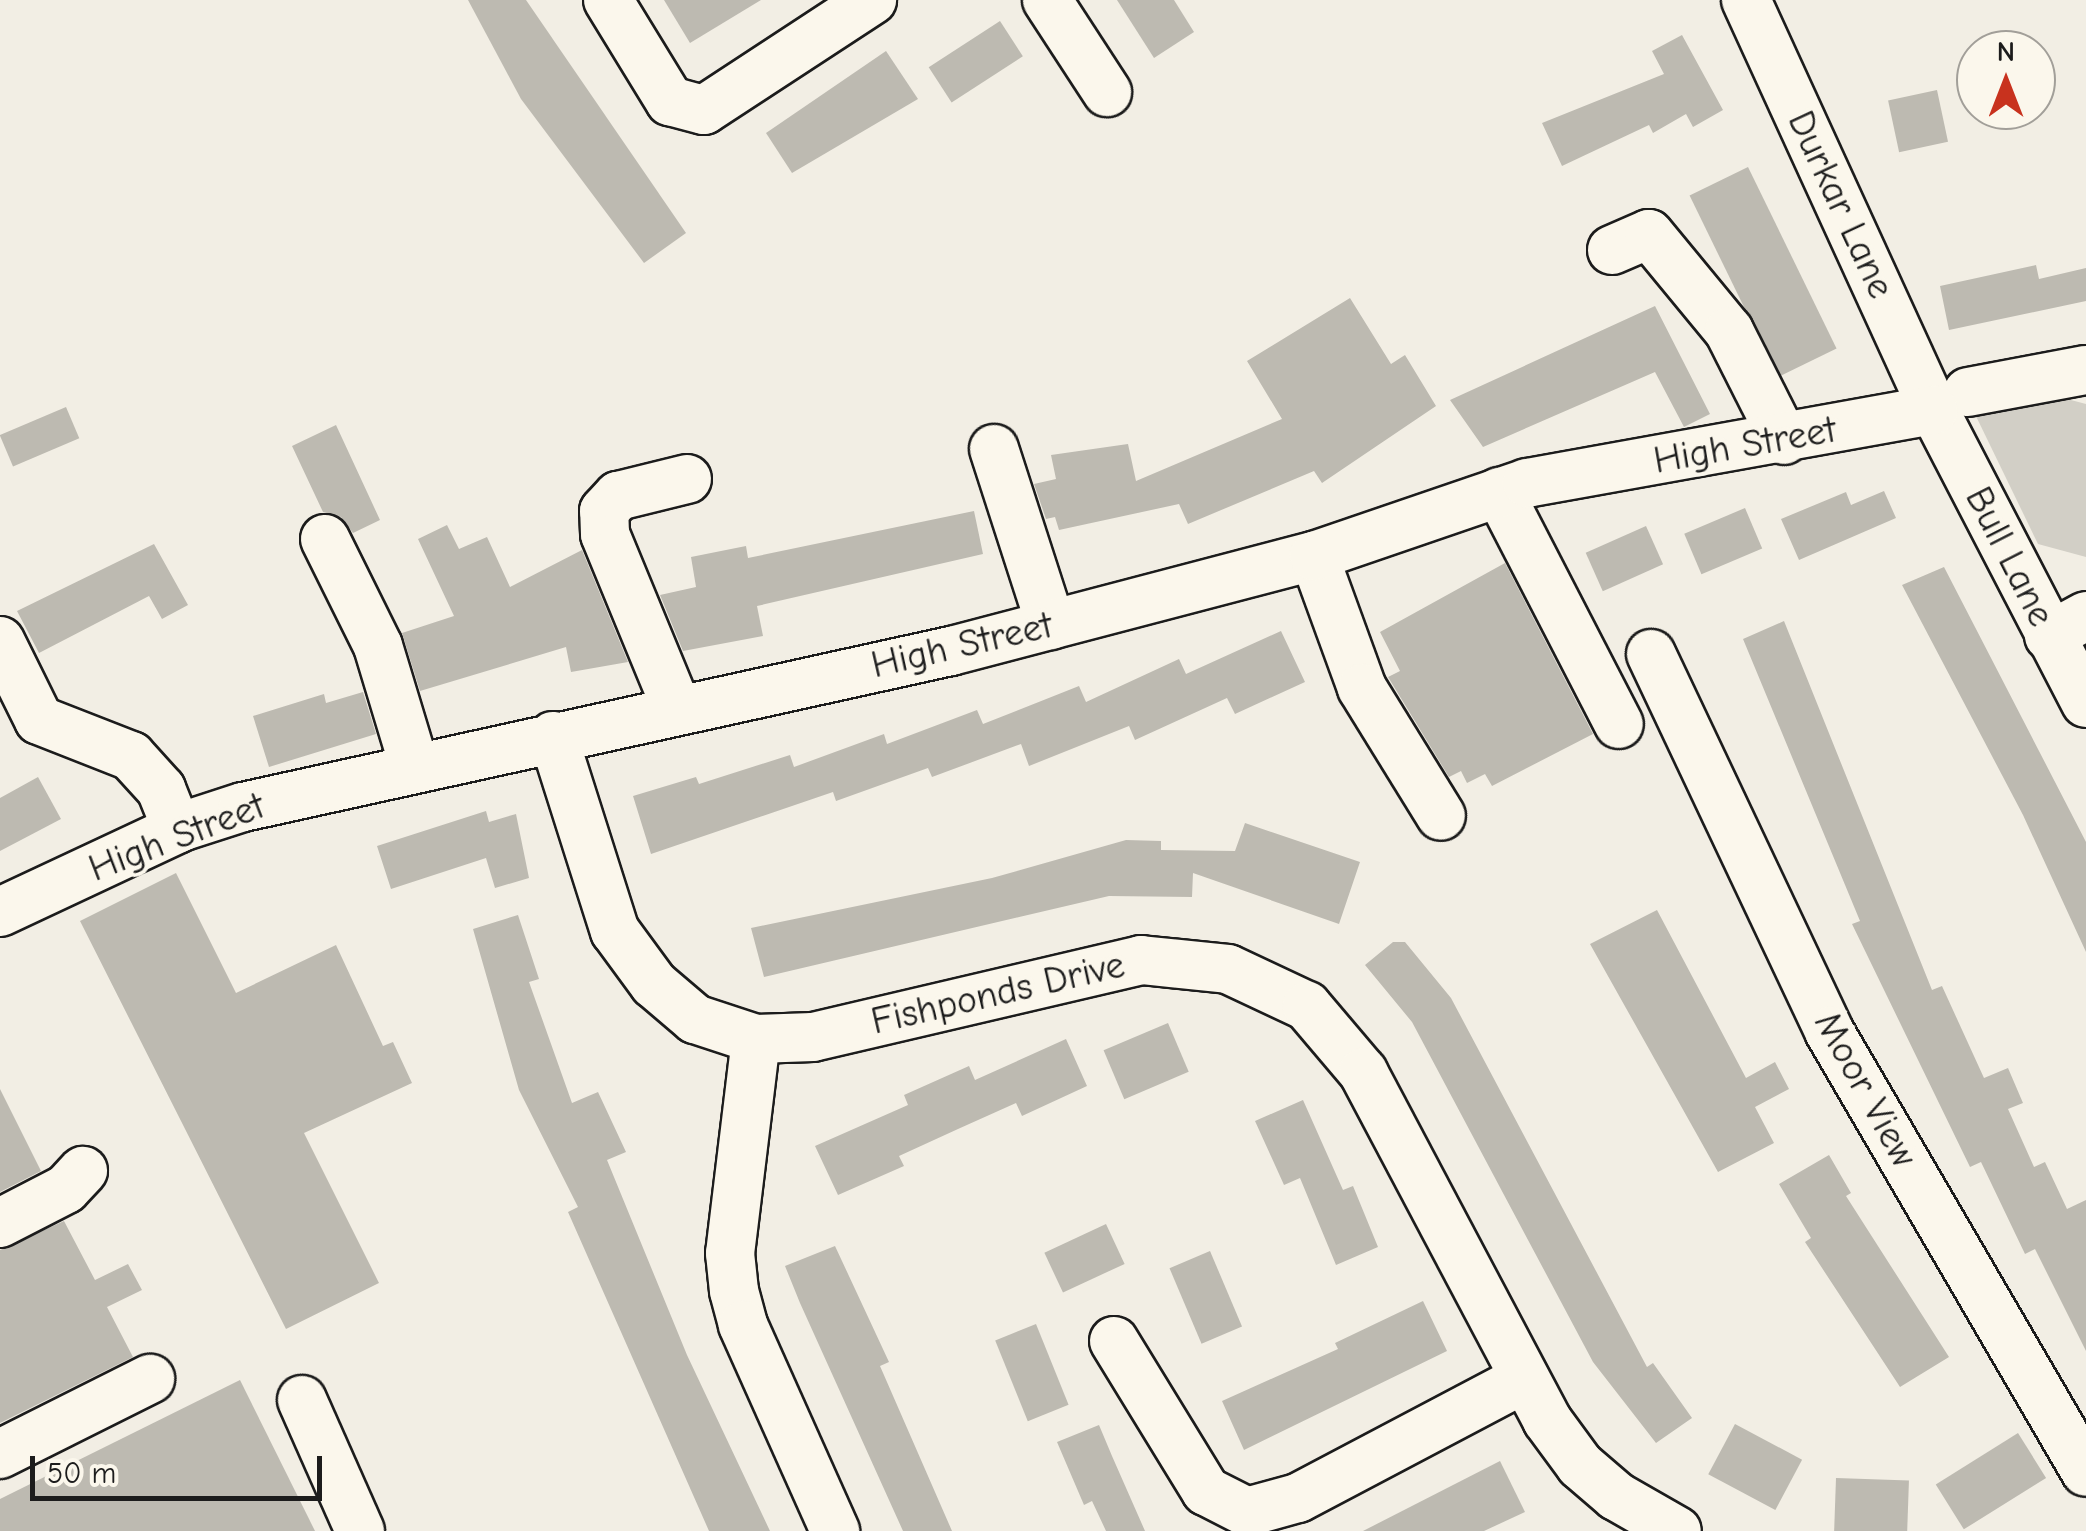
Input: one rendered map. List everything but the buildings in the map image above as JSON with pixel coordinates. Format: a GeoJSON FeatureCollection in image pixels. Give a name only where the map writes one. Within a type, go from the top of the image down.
{"type":"FeatureCollection","features":[{"type":"Feature","properties":{"kind":"street"},"geometry":{"type":"LineString","coordinates":[[608,0],[670,101],[704,110],[872,0]]}},
{"type":"Feature","properties":{"kind":"street"},"geometry":{"type":"LineString","coordinates":[[1047,0],[1107,92]]}},
{"type":"Feature","properties":{"kind":"street","name":"Durkar Lane"},"geometry":{"type":"LineString","coordinates":[[1746,0],[1951,401]]}},
{"type":"Feature","properties":{"kind":"street"},"geometry":{"type":"LineString","coordinates":[[1612,250],[1649,234],[1729,331],[1784,440]]}},
{"type":"Feature","properties":{"kind":"street","name":"High Street"},"geometry":{"type":"LineString","coordinates":[[0,912],[178,830],[414,765],[1050,625],[1314,556],[1499,492],[1784,440],[2086,370]]}},
{"type":"Feature","properties":{"kind":"street","name":"Bull Lane"},"geometry":{"type":"LineString","coordinates":[[1951,401],[2068,626],[2086,703]]}},
{"type":"Feature","properties":{"kind":"street"},"geometry":{"type":"LineString","coordinates":[[994,450],[1050,625]]}},
{"type":"Feature","properties":{"kind":"street"},"geometry":{"type":"LineString","coordinates":[[678,709],[605,534],[604,510],[618,496],[687,479]]}},
{"type":"Feature","properties":{"kind":"street"},"geometry":{"type":"LineString","coordinates":[[1499,492],[1619,724]]}},
{"type":"Feature","properties":{"kind":"street"},"geometry":{"type":"LineString","coordinates":[[325,538],[378,646],[414,765]]}},
{"type":"Feature","properties":{"kind":"street"},"geometry":{"type":"LineString","coordinates":[[1314,556],[1362,688],[1441,816]]}},
{"type":"Feature","properties":{"kind":"street"},"geometry":{"type":"LineString","coordinates":[[0,641],[39,720],[131,756],[161,789],[178,830]]}},
{"type":"Feature","properties":{"kind":"street","name":"Moor View"},"geometry":{"type":"LineString","coordinates":[[1675,674],[1829,1031],[2086,1472]]}},
{"type":"Feature","properties":{"kind":"street","name":"Fishponds Drive"},"geometry":{"type":"LineString","coordinates":[[553,736],[615,931],[654,984],[695,1019],[756,1039],[813,1037],[1142,960],[1185,960],[1270,985],[1306,1006],[1364,1072],[1524,1379],[1580,1465],[1616,1496],[1677,1531]]}},
{"type":"Feature","properties":{"kind":"street"},"geometry":{"type":"LineString","coordinates":[[756,1039],[730,1253],[734,1291],[743,1325],[835,1531]]}},
{"type":"Feature","properties":{"kind":"street"},"geometry":{"type":"LineString","coordinates":[[0,1223],[66,1189],[83,1171]]}},
{"type":"Feature","properties":{"kind":"street"},"geometry":{"type":"LineString","coordinates":[[1111,1336],[1206,1490],[1248,1512],[1298,1498],[1524,1379]]}},
{"type":"Feature","properties":{"kind":"street"},"geometry":{"type":"LineString","coordinates":[[0,1454],[150,1379]]}},
{"type":"Feature","properties":{"kind":"street"},"geometry":{"type":"LineString","coordinates":[[302,1400],[360,1531]]}},
{"type":"Feature","properties":{"kind":"shaded area"},"geometry":{"type":"Polygon","coordinates":[[[2052,395],[2086,404],[2086,557],[2038,544],[1973,410],[2052,395]]]}}]}
